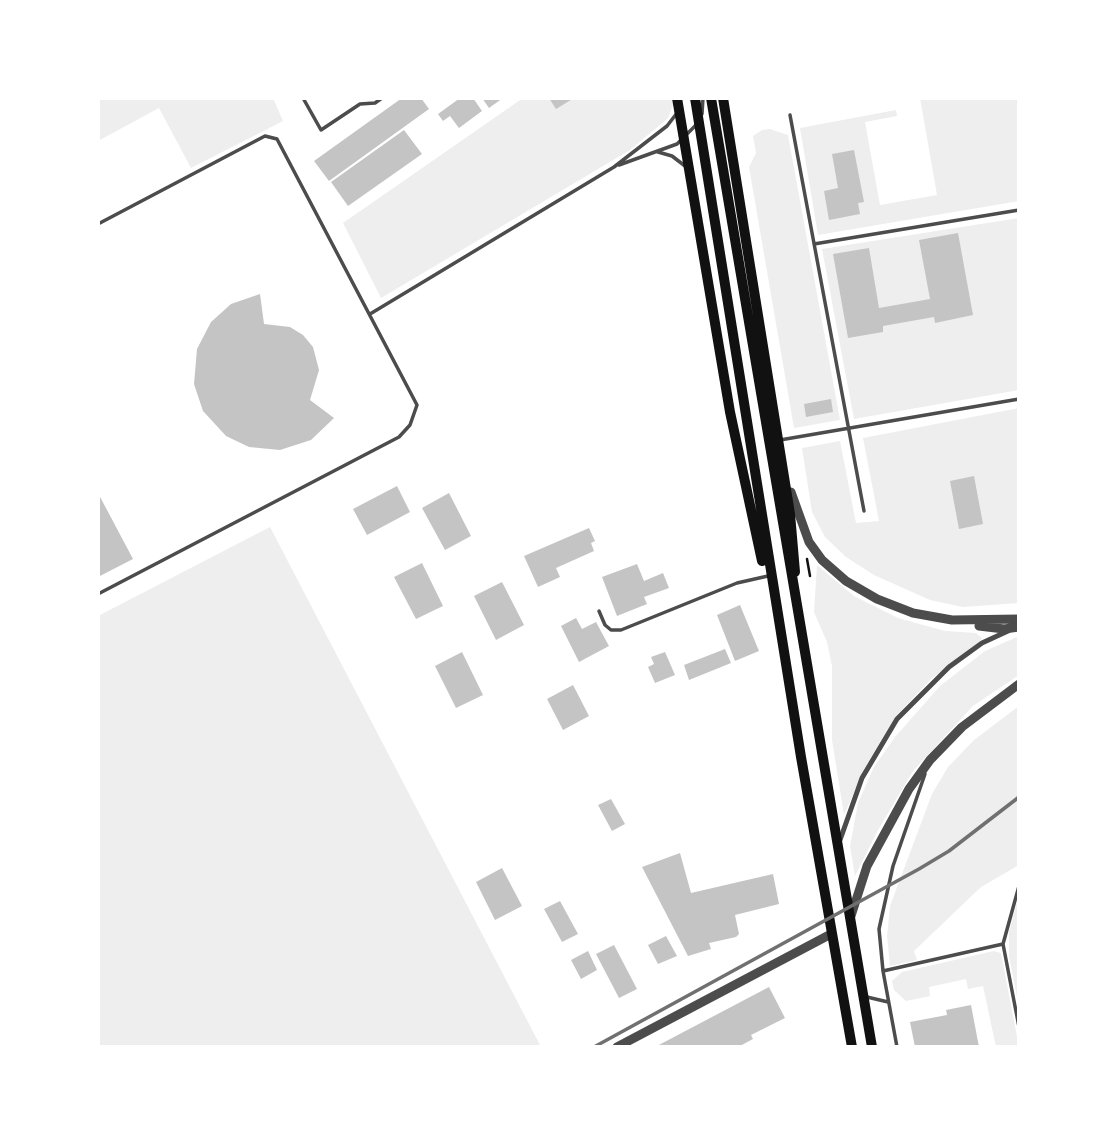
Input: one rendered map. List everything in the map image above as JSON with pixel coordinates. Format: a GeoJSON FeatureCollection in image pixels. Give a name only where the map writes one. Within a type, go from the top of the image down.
{"type":"FeatureCollection","features":[{"type":"Feature","properties":{"kind":"highway"},"geometry":{"type":"LineString","coordinates":[[695,98],[741,372],[774,593],[852,1047]]}},
{"type":"Feature","properties":{"kind":"highway"},"geometry":{"type":"LineString","coordinates":[[711,98],[872,1047]]}},
{"type":"Feature","properties":{"kind":"highway"},"geometry":{"type":"LineString","coordinates":[[723,98],[796,559],[793,589]]}},
{"type":"Feature","properties":{"kind":"highway"},"geometry":{"type":"LineString","coordinates":[[678,103],[730,412],[774,593]]}},
{"type":"Feature","properties":{"kind":"street"},"geometry":{"type":"LineString","coordinates":[[778,440],[794,505],[809,542],[822,559],[846,580],[877,599],[913,613],[952,620],[1018,625]]}},
{"type":"Feature","properties":{"kind":"street"},"geometry":{"type":"LineString","coordinates":[[838,846],[862,778],[897,719],[949,667],[982,643],[1018,625]]}},
{"type":"Feature","properties":{"kind":"street"},"geometry":{"type":"LineString","coordinates":[[850,921],[860,884],[883,833],[930,760],[962,727],[1019,684]]}},
{"type":"Feature","properties":{"kind":"street"},"geometry":{"type":"LineString","coordinates":[[617,1047],[831,933]]}},
{"type":"Feature","properties":{"kind":"lane"},"geometry":{"type":"LineString","coordinates":[[303,98],[321,130],[360,104],[375,103],[382,98]]}},
{"type":"Feature","properties":{"kind":"lane"},"geometry":{"type":"LineString","coordinates":[[614,167],[683,139],[700,120],[703,98]]}},
{"type":"Feature","properties":{"kind":"lane"},"geometry":{"type":"LineString","coordinates":[[370,314],[614,167],[667,127],[678,103]]}},
{"type":"Feature","properties":{"kind":"lane"},"geometry":{"type":"LineString","coordinates":[[790,114],[864,511]]}},
{"type":"Feature","properties":{"kind":"lane"},"geometry":{"type":"LineString","coordinates":[[98,224],[265,136],[277,139],[417,405],[410,425],[399,437],[98,594]]}},
{"type":"Feature","properties":{"kind":"lane"},"geometry":{"type":"LineString","coordinates":[[656,152],[678,159],[689,170]]}},
{"type":"Feature","properties":{"kind":"lane"},"geometry":{"type":"LineString","coordinates":[[814,244],[1019,210]]}},
{"type":"Feature","properties":{"kind":"lane"},"geometry":{"type":"LineString","coordinates":[[778,440],[1019,398]]}},
{"type":"Feature","properties":{"kind":"lane"},"geometry":{"type":"LineString","coordinates":[[599,611],[605,625],[611,630],[621,631],[737,583],[768,576]]}},
{"type":"Feature","properties":{"kind":"lane"},"geometry":{"type":"LineString","coordinates":[[897,1047],[883,971],[879,929],[890,879],[930,760]]}},
{"type":"Feature","properties":{"kind":"lane"},"geometry":{"type":"LineString","coordinates":[[1019,886],[1003,944],[1019,1027]]}},
{"type":"Feature","properties":{"kind":"lane"},"geometry":{"type":"LineString","coordinates":[[883,971],[1003,944]]}},
{"type":"Feature","properties":{"kind":"lane"},"geometry":{"type":"LineString","coordinates":[[863,996],[888,1002]]}},
{"type":"Feature","properties":{"kind":"path"},"geometry":{"type":"LineString","coordinates":[[807,558],[810,576]]}},
{"type":"Feature","properties":{"kind":"shaded area"},"geometry":{"type":"Polygon","coordinates":[[[98,98],[273,98],[283,121],[191,168],[159,108],[98,141],[98,98]]]}},
{"type":"Feature","properties":{"kind":"shaded area"},"geometry":{"type":"Polygon","coordinates":[[[523,98],[672,98],[673,105],[668,118],[630,150],[381,298],[343,223],[523,98]]]}},
{"type":"Feature","properties":{"kind":"shaded area"},"geometry":{"type":"Polygon","coordinates":[[[920,98],[1019,98],[1019,201],[818,235],[800,128],[896,110],[897,116],[865,122],[880,205],[937,195],[920,98]]]}},
{"type":"Feature","properties":{"kind":"shaded area"},"geometry":{"type":"Polygon","coordinates":[[[770,129],[788,135],[840,420],[794,428],[749,167],[756,153],[753,136],[762,130],[770,129]]]}},
{"type":"Feature","properties":{"kind":"shaded area"},"geometry":{"type":"Polygon","coordinates":[[[1019,218],[1019,390],[854,419],[822,249],[1019,218]]]}},
{"type":"Feature","properties":{"kind":"shaded area"},"geometry":{"type":"Polygon","coordinates":[[[1019,408],[1019,603],[963,607],[930,600],[874,575],[846,557],[825,537],[812,512],[802,448],[840,441],[856,523],[879,521],[863,438],[1019,408]]]}},
{"type":"Feature","properties":{"kind":"shaded area"},"geometry":{"type":"Polygon","coordinates":[[[270,527],[541,1047],[98,1047],[98,616],[270,527]]]}},
{"type":"Feature","properties":{"kind":"shaded area"},"geometry":{"type":"Polygon","coordinates":[[[817,565],[854,596],[898,618],[945,631],[976,633],[982,638],[978,644],[931,679],[895,717],[864,769],[844,815],[832,740],[832,666],[827,642],[814,612],[817,565]]]}},
{"type":"Feature","properties":{"kind":"shaded area"},"geometry":{"type":"Polygon","coordinates":[[[1019,636],[1019,675],[973,706],[913,771],[878,830],[855,876],[850,846],[858,803],[874,767],[895,737],[940,686],[985,651],[1019,636]]]}},
{"type":"Feature","properties":{"kind":"shaded area"},"geometry":{"type":"Polygon","coordinates":[[[1019,706],[1019,865],[981,887],[914,951],[917,960],[890,966],[887,936],[890,906],[932,794],[948,767],[974,740],[1019,706]]]}},
{"type":"Feature","properties":{"kind":"shaded area"},"geometry":{"type":"Polygon","coordinates":[[[1019,895],[1019,1007],[1009,956],[1009,932],[1019,895]]]}},
{"type":"Feature","properties":{"kind":"shaded area"},"geometry":{"type":"Polygon","coordinates":[[[994,951],[1001,953],[1019,1047],[996,1047],[983,986],[968,989],[966,979],[929,987],[930,996],[906,1001],[894,990],[892,981],[902,972],[994,951]]]}},
{"type":"Feature","properties":{"kind":"building"},"geometry":{"type":"Polygon","coordinates":[[[402,98],[421,98],[429,109],[329,181],[314,161],[402,98]]]}},
{"type":"Feature","properties":{"kind":"building"},"geometry":{"type":"Polygon","coordinates":[[[460,98],[473,98],[482,111],[459,128],[450,116],[443,121],[438,114],[460,98]]]}},
{"type":"Feature","properties":{"kind":"building"},"geometry":{"type":"Polygon","coordinates":[[[482,98],[503,98],[489,108],[482,98]]]}},
{"type":"Feature","properties":{"kind":"building"},"geometry":{"type":"Polygon","coordinates":[[[549,98],[574,98],[556,109],[549,98]]]}},
{"type":"Feature","properties":{"kind":"building"},"geometry":{"type":"Polygon","coordinates":[[[404,130],[422,154],[348,206],[331,182],[404,130]]]}},
{"type":"Feature","properties":{"kind":"building"},"geometry":{"type":"Polygon","coordinates":[[[854,150],[864,202],[858,203],[860,214],[829,220],[824,191],[838,188],[832,154],[854,150]]]}},
{"type":"Feature","properties":{"kind":"building"},"geometry":{"type":"Polygon","coordinates":[[[958,233],[973,315],[935,323],[934,317],[883,326],[883,332],[848,338],[833,254],[869,248],[879,308],[930,299],[919,240],[958,233]]]}},
{"type":"Feature","properties":{"kind":"building"},"geometry":{"type":"Polygon","coordinates":[[[260,294],[264,324],[290,327],[303,335],[313,347],[319,370],[310,400],[334,418],[311,440],[280,450],[249,447],[226,436],[203,411],[194,384],[197,349],[211,322],[231,304],[260,294]]]}},
{"type":"Feature","properties":{"kind":"building"},"geometry":{"type":"Polygon","coordinates":[[[831,399],[833,412],[806,417],[804,404],[831,399]]]}},
{"type":"Feature","properties":{"kind":"building"},"geometry":{"type":"Polygon","coordinates":[[[974,476],[983,524],[959,529],[950,481],[974,476]]]}},
{"type":"Feature","properties":{"kind":"building"},"geometry":{"type":"Polygon","coordinates":[[[397,486],[410,512],[367,535],[353,509],[397,486]]]}},
{"type":"Feature","properties":{"kind":"building"},"geometry":{"type":"Polygon","coordinates":[[[98,493],[133,559],[98,577],[98,493]]]}},
{"type":"Feature","properties":{"kind":"building"},"geometry":{"type":"Polygon","coordinates":[[[449,493],[471,536],[445,550],[422,508],[449,493]]]}},
{"type":"Feature","properties":{"kind":"building"},"geometry":{"type":"Polygon","coordinates":[[[589,528],[595,541],[591,543],[594,551],[556,568],[560,577],[538,587],[524,556],[589,528]]]}},
{"type":"Feature","properties":{"kind":"building"},"geometry":{"type":"Polygon","coordinates":[[[422,563],[443,606],[416,619],[394,577],[422,563]]]}},
{"type":"Feature","properties":{"kind":"building"},"geometry":{"type":"Polygon","coordinates":[[[637,564],[644,581],[663,573],[669,588],[644,597],[647,604],[617,616],[602,577],[637,564]]]}},
{"type":"Feature","properties":{"kind":"building"},"geometry":{"type":"Polygon","coordinates":[[[502,582],[524,625],[496,640],[474,596],[502,582]]]}},
{"type":"Feature","properties":{"kind":"building"},"geometry":{"type":"Polygon","coordinates":[[[740,605],[759,651],[735,661],[717,615],[740,605]]]}},
{"type":"Feature","properties":{"kind":"building"},"geometry":{"type":"Polygon","coordinates":[[[576,618],[582,629],[596,622],[609,646],[579,662],[561,626],[576,618]]]}},
{"type":"Feature","properties":{"kind":"building"},"geometry":{"type":"Polygon","coordinates":[[[725,649],[731,663],[689,680],[684,665],[725,649]]]}},
{"type":"Feature","properties":{"kind":"building"},"geometry":{"type":"Polygon","coordinates":[[[462,652],[483,695],[456,708],[435,666],[462,652]]]}},
{"type":"Feature","properties":{"kind":"building"},"geometry":{"type":"Polygon","coordinates":[[[665,652],[675,675],[655,683],[648,667],[654,664],[651,657],[665,652]]]}},
{"type":"Feature","properties":{"kind":"building"},"geometry":{"type":"Polygon","coordinates":[[[573,685],[589,716],[563,730],[547,699],[573,685]]]}},
{"type":"Feature","properties":{"kind":"building"},"geometry":{"type":"Polygon","coordinates":[[[611,799],[625,824],[612,831],[598,805],[611,799]]]}},
{"type":"Feature","properties":{"kind":"building"},"geometry":{"type":"Polygon","coordinates":[[[680,853],[691,893],[773,874],[779,904],[735,915],[739,934],[736,937],[709,943],[711,949],[688,956],[642,867],[680,853]]]}},
{"type":"Feature","properties":{"kind":"building"},"geometry":{"type":"Polygon","coordinates":[[[502,868],[522,906],[495,920],[476,882],[502,868]]]}},
{"type":"Feature","properties":{"kind":"building"},"geometry":{"type":"Polygon","coordinates":[[[560,901],[578,934],[562,942],[544,909],[560,901]]]}},
{"type":"Feature","properties":{"kind":"building"},"geometry":{"type":"Polygon","coordinates":[[[666,936],[677,956],[658,964],[648,945],[666,936]]]}},
{"type":"Feature","properties":{"kind":"building"},"geometry":{"type":"Polygon","coordinates":[[[614,945],[637,989],[619,998],[596,954],[614,945]]]}},
{"type":"Feature","properties":{"kind":"building"},"geometry":{"type":"Polygon","coordinates":[[[588,951],[597,970],[581,979],[571,960],[588,951]]]}},
{"type":"Feature","properties":{"kind":"building"},"geometry":{"type":"Polygon","coordinates":[[[769,987],[785,1018],[751,1035],[753,1039],[738,1047],[655,1047],[769,987]]]}},
{"type":"Feature","properties":{"kind":"building"},"geometry":{"type":"Polygon","coordinates":[[[971,1005],[979,1047],[915,1047],[910,1022],[947,1015],[946,1010],[971,1005]]]}},
{"type":"Feature","properties":{"kind":"railway"},"geometry":{"type":"LineString","coordinates":[[594,1047],[919,869],[949,851],[1019,797]]}}]}
